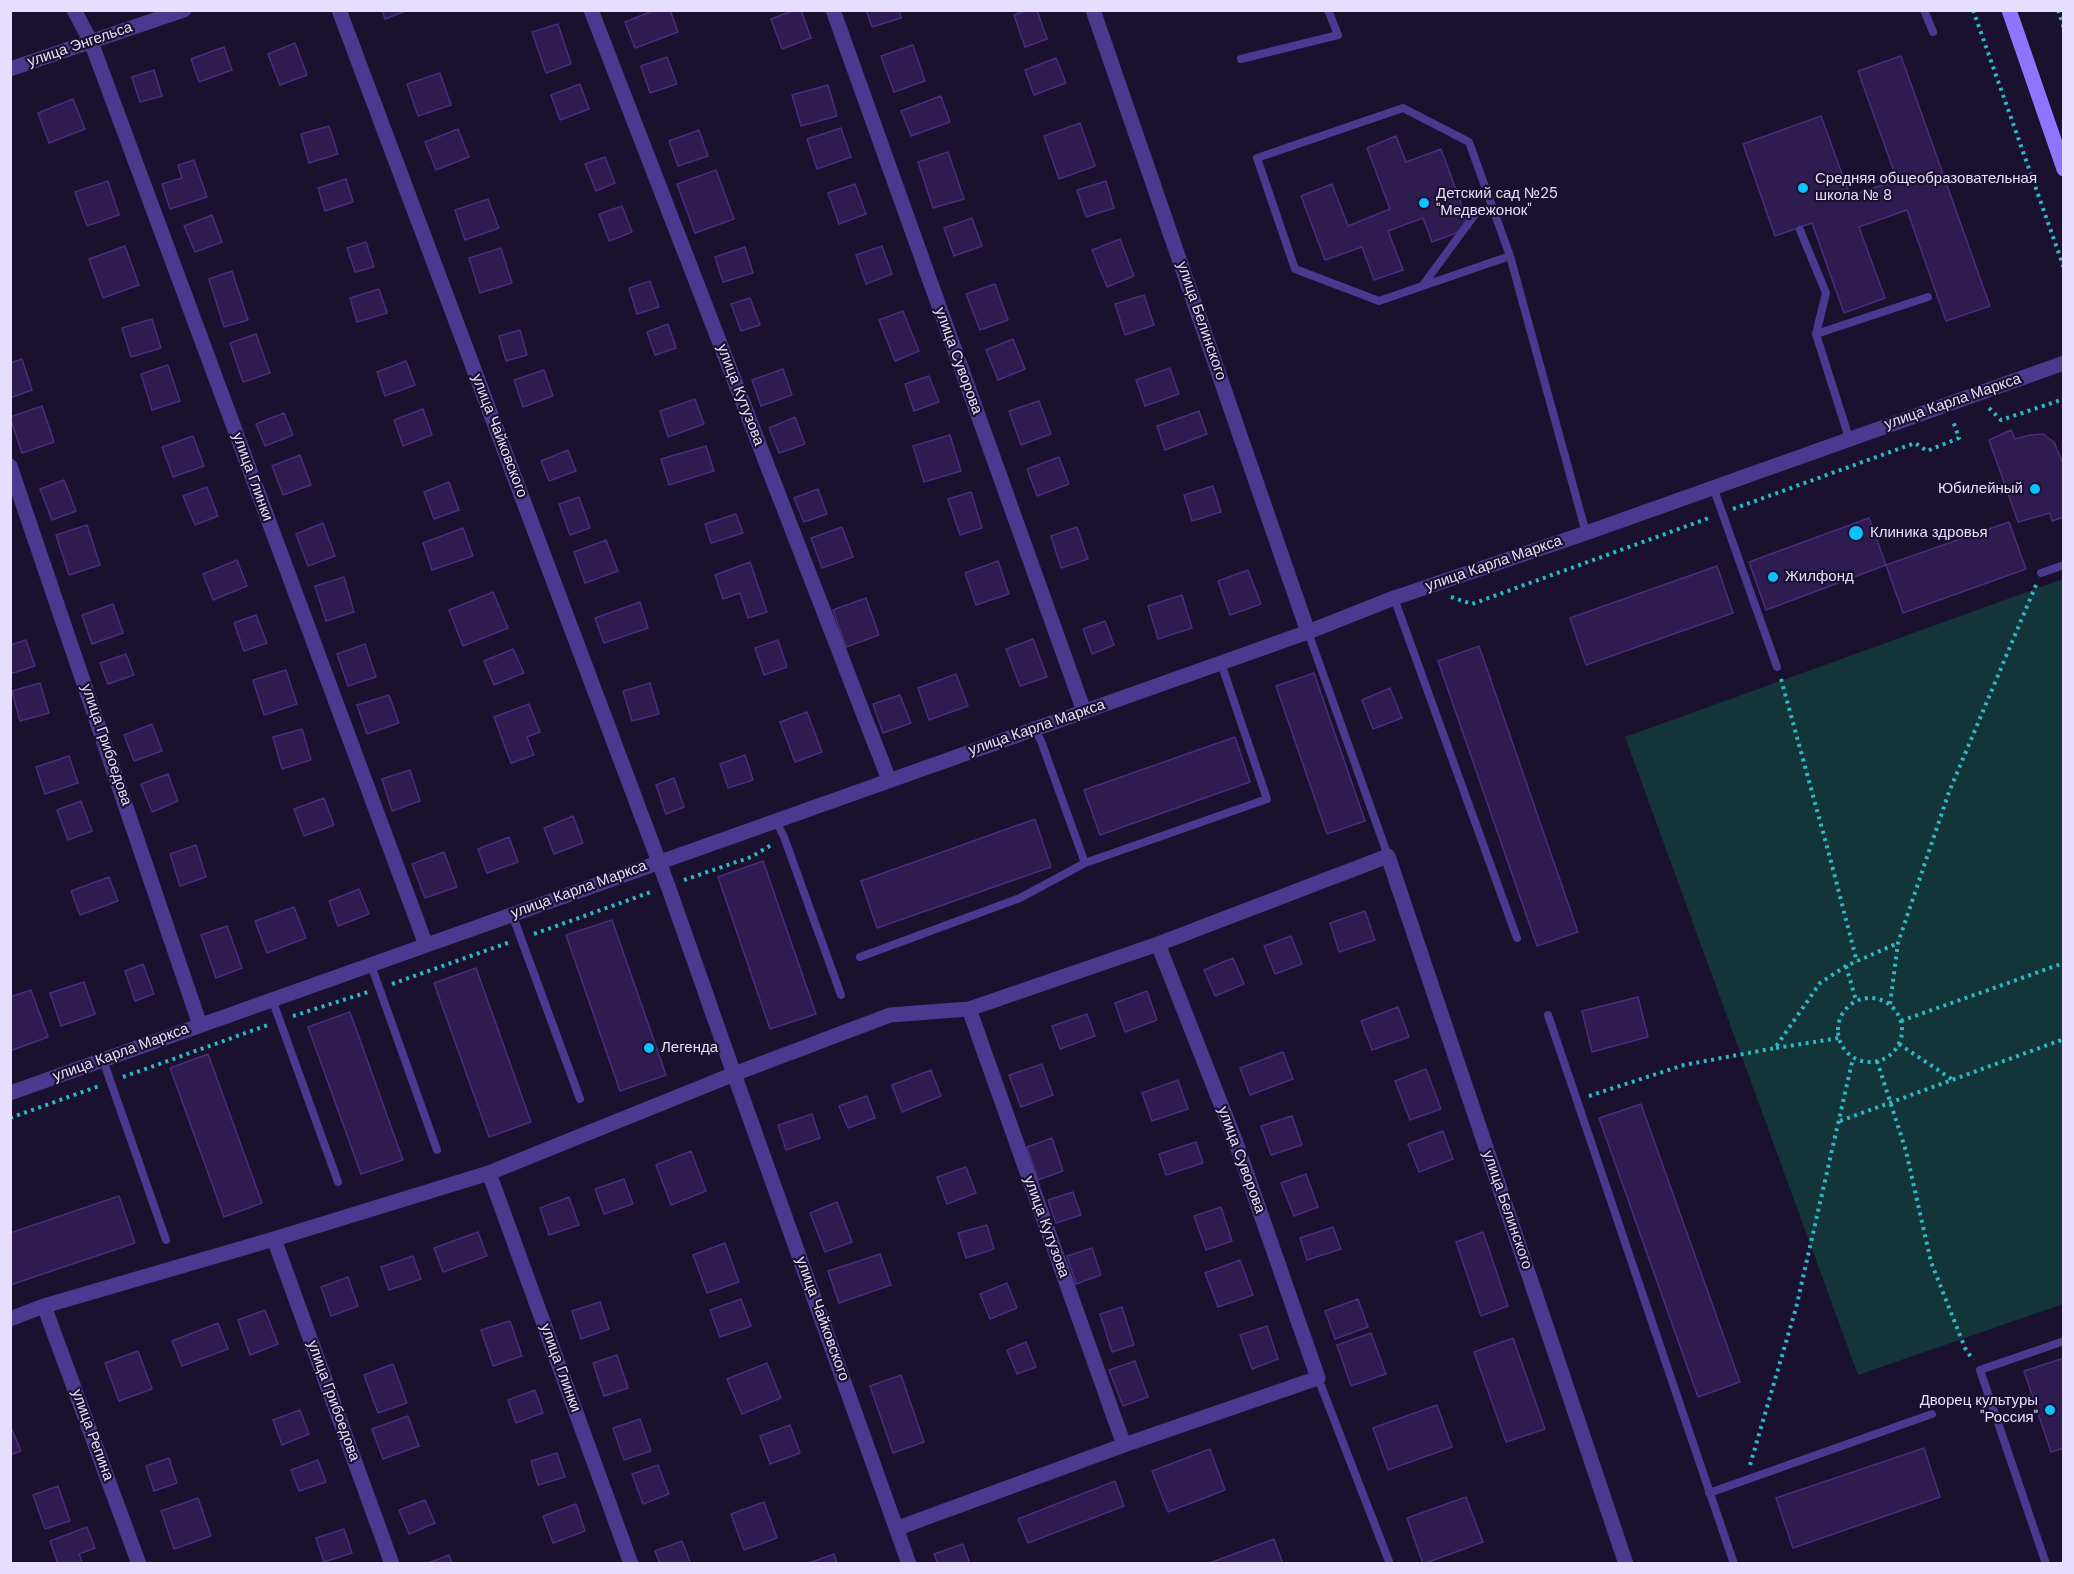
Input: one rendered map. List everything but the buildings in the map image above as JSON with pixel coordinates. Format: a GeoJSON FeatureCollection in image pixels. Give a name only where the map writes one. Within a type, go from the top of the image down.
{"type":"FeatureCollection","features":[{"type":"Feature","properties":{"kind":"main road"},"geometry":{"type":"LineString","coordinates":[[2009,10],[2064,169]]}},
{"type":"Feature","properties":{"kind":"street","name":"улица Глинки"},"geometry":{"type":"LineString","coordinates":[[75,10],[91,42],[426,945]]}},
{"type":"Feature","properties":{"kind":"street","name":"улица Энгельса"},"geometry":{"type":"LineString","coordinates":[[10,69],[184,10]]}},
{"type":"Feature","properties":{"kind":"street","name":"улица Чайковского"},"geometry":{"type":"LineString","coordinates":[[339,10],[659,862],[909,1563]]}},
{"type":"Feature","properties":{"kind":"street","name":"улица Кутузова"},"geometry":{"type":"LineString","coordinates":[[591,10],[889,780]]}},
{"type":"Feature","properties":{"kind":"street","name":"улица Суворова"},"geometry":{"type":"LineString","coordinates":[[833,10],[1084,711]]}},
{"type":"Feature","properties":{"kind":"street","name":"улица Белинского"},"geometry":{"type":"LineString","coordinates":[[1093,10],[1308,632]]}},
{"type":"Feature","properties":{"kind":"street","name":"улица Карла Маркса"},"geometry":{"type":"LineString","coordinates":[[10,1093],[1308,632],[1394,598],[1586,533],[2064,363]]}},
{"type":"Feature","properties":{"kind":"street","name":"улица Грибоедова"},"geometry":{"type":"LineString","coordinates":[[10,466],[200,1025]]}},
{"type":"Feature","properties":{"kind":"street","name":"улица Белинского"},"geometry":{"type":"LineString","coordinates":[[1389,856],[1626,1563]]}},
{"type":"Feature","properties":{"kind":"street"},"geometry":{"type":"LineString","coordinates":[[10,1319],[44,1306],[489,1173],[734,1074],[890,1015],[969,1009],[1158,944],[1389,856]]}},
{"type":"Feature","properties":{"kind":"street","name":"улица Суворова"},"geometry":{"type":"LineString","coordinates":[[1158,944],[1235,1140],[1318,1378]]}},
{"type":"Feature","properties":{"kind":"street","name":"улица Кутузова"},"geometry":{"type":"LineString","coordinates":[[969,1009],[1124,1445]]}},
{"type":"Feature","properties":{"kind":"street","name":"улица Глинки"},"geometry":{"type":"LineString","coordinates":[[489,1173],[631,1563]]}},
{"type":"Feature","properties":{"kind":"street","name":"улица Грибоедова"},"geometry":{"type":"LineString","coordinates":[[274,1239],[392,1563]]}},
{"type":"Feature","properties":{"kind":"street","name":"улица Репина"},"geometry":{"type":"LineString","coordinates":[[44,1306],[139,1563]]}},
{"type":"Feature","properties":{"kind":"street"},"geometry":{"type":"LineString","coordinates":[[898,1528],[1124,1445],[1318,1378]]}},
{"type":"Feature","properties":{"kind":"lane"},"geometry":{"type":"LineString","coordinates":[[1241,59],[1338,35],[1328,10]]}},
{"type":"Feature","properties":{"kind":"lane"},"geometry":{"type":"LineString","coordinates":[[1924,10],[1933,32]]}},
{"type":"Feature","properties":{"kind":"lane"},"geometry":{"type":"LineString","coordinates":[[1510,256],[1379,302],[1295,269],[1257,158],[1404,108],[1469,142],[1510,256],[1586,533]]}},
{"type":"Feature","properties":{"kind":"lane"},"geometry":{"type":"LineString","coordinates":[[1422,287],[1476,213]]}},
{"type":"Feature","properties":{"kind":"lane"},"geometry":{"type":"LineString","coordinates":[[1800,230],[1826,293],[1815,334],[1849,438]]}},
{"type":"Feature","properties":{"kind":"lane"},"geometry":{"type":"LineString","coordinates":[[1815,334],[1928,297]]}},
{"type":"Feature","properties":{"kind":"lane"},"geometry":{"type":"LineString","coordinates":[[1713,487],[1777,667]]}},
{"type":"Feature","properties":{"kind":"lane"},"geometry":{"type":"LineString","coordinates":[[2041,573],[2064,565]]}},
{"type":"Feature","properties":{"kind":"lane"},"geometry":{"type":"LineString","coordinates":[[1394,598],[1517,938]]}},
{"type":"Feature","properties":{"kind":"lane"},"geometry":{"type":"LineString","coordinates":[[1308,632],[1389,856]]}},
{"type":"Feature","properties":{"kind":"lane"},"geometry":{"type":"LineString","coordinates":[[860,957],[1020,898],[1085,863],[1267,799],[1221,663]]}},
{"type":"Feature","properties":{"kind":"lane"},"geometry":{"type":"LineString","coordinates":[[1034,729],[1041,741],[1085,863]]}},
{"type":"Feature","properties":{"kind":"lane"},"geometry":{"type":"LineString","coordinates":[[776,821],[784,837],[841,995]]}},
{"type":"Feature","properties":{"kind":"lane"},"geometry":{"type":"LineString","coordinates":[[512,914],[579,1099]]}},
{"type":"Feature","properties":{"kind":"lane"},"geometry":{"type":"LineString","coordinates":[[371,965],[437,1150]]}},
{"type":"Feature","properties":{"kind":"lane"},"geometry":{"type":"LineString","coordinates":[[272,999],[338,1182]]}},
{"type":"Feature","properties":{"kind":"lane"},"geometry":{"type":"LineString","coordinates":[[1548,1016],[1734,1563]]}},
{"type":"Feature","properties":{"kind":"lane"},"geometry":{"type":"LineString","coordinates":[[103,1060],[166,1240]]}},
{"type":"Feature","properties":{"kind":"lane"},"geometry":{"type":"LineString","coordinates":[[2046,1563],[1980,1370],[2064,1341]]}},
{"type":"Feature","properties":{"kind":"lane"},"geometry":{"type":"LineString","coordinates":[[1318,1378],[1390,1563]]}},
{"type":"Feature","properties":{"kind":"lane"},"geometry":{"type":"LineString","coordinates":[[1709,1493],[1932,1414]]}},
{"type":"Feature","properties":{"kind":"path"},"geometry":{"type":"LineString","coordinates":[[1973,10],[2064,268]]}},
{"type":"Feature","properties":{"kind":"path"},"geometry":{"type":"LineString","coordinates":[[2058,10],[2064,28]]}},
{"type":"Feature","properties":{"kind":"path"},"geometry":{"type":"LineString","coordinates":[[1890,1004],[1898,943],[1949,792],[2041,573]]}},
{"type":"Feature","properties":{"kind":"path"},"geometry":{"type":"LineString","coordinates":[[1777,667],[1857,962]]}},
{"type":"Feature","properties":{"kind":"path"},"geometry":{"type":"LineString","coordinates":[[1775,1048],[1820,983],[1846,966],[1898,943]]}},
{"type":"Feature","properties":{"kind":"path"},"geometry":{"type":"LineString","coordinates":[[1901,1021],[2064,963]]}},
{"type":"Feature","properties":{"kind":"path"},"geometry":{"type":"LineString","coordinates":[[1846,966],[1856,1000]]}},
{"type":"Feature","properties":{"kind":"path"},"geometry":{"type":"LineString","coordinates":[[1874,998],[1890,1004],[1901,1021],[1902,1037],[1899,1044],[1893,1052],[1877,1061],[1869,1062],[1853,1058],[1847,1053],[1839,1038],[1838,1027],[1841,1016],[1856,1000],[1874,998]]}},
{"type":"Feature","properties":{"kind":"path"},"geometry":{"type":"LineString","coordinates":[[1576,1100],[1684,1065],[1839,1038]]}},
{"type":"Feature","properties":{"kind":"path"},"geometry":{"type":"LineString","coordinates":[[1839,1121],[2064,1039]]}},
{"type":"Feature","properties":{"kind":"path"},"geometry":{"type":"LineString","coordinates":[[1899,1044],[1953,1080]]}},
{"type":"Feature","properties":{"kind":"path"},"geometry":{"type":"LineString","coordinates":[[1746,1480],[1796,1308],[1853,1058]]}},
{"type":"Feature","properties":{"kind":"path"},"geometry":{"type":"LineString","coordinates":[[1877,1061],[1906,1152],[1931,1262],[1965,1348],[1980,1370]]}},
{"type":"Feature","properties":{"kind":"green space"},"geometry":{"type":"Polygon","coordinates":[[[2063,579],[2063,1304],[1858,1375],[1625,737],[2063,579]]]}},
{"type":"Feature","properties":{"kind":"place","name":"Средняя общеобразовательная школа № 8"},"geometry":{"type":"Point","coordinates":[1803,188]}},
{"type":"Feature","properties":{"kind":"place","name":"Детский сад №25 \"Медвежонок\""},"geometry":{"type":"Point","coordinates":[1424,203]}},
{"type":"Feature","properties":{"kind":"place","name":"Юбилейный"},"geometry":{"type":"Point","coordinates":[2035,489]}},
{"type":"Feature","properties":{"kind":"place","name":"Клиника здровья"},"geometry":{"type":"Point","coordinates":[1856,533]}},
{"type":"Feature","properties":{"kind":"place","name":"Жилфонд"},"geometry":{"type":"Point","coordinates":[1773,577]}},
{"type":"Feature","properties":{"kind":"place","name":"Легенда"},"geometry":{"type":"Point","coordinates":[649,1048]}},
{"type":"Feature","properties":{"kind":"place","name":"Дворец культуры \"Россия\""},"geometry":{"type":"Point","coordinates":[2050,1410]}}]}
